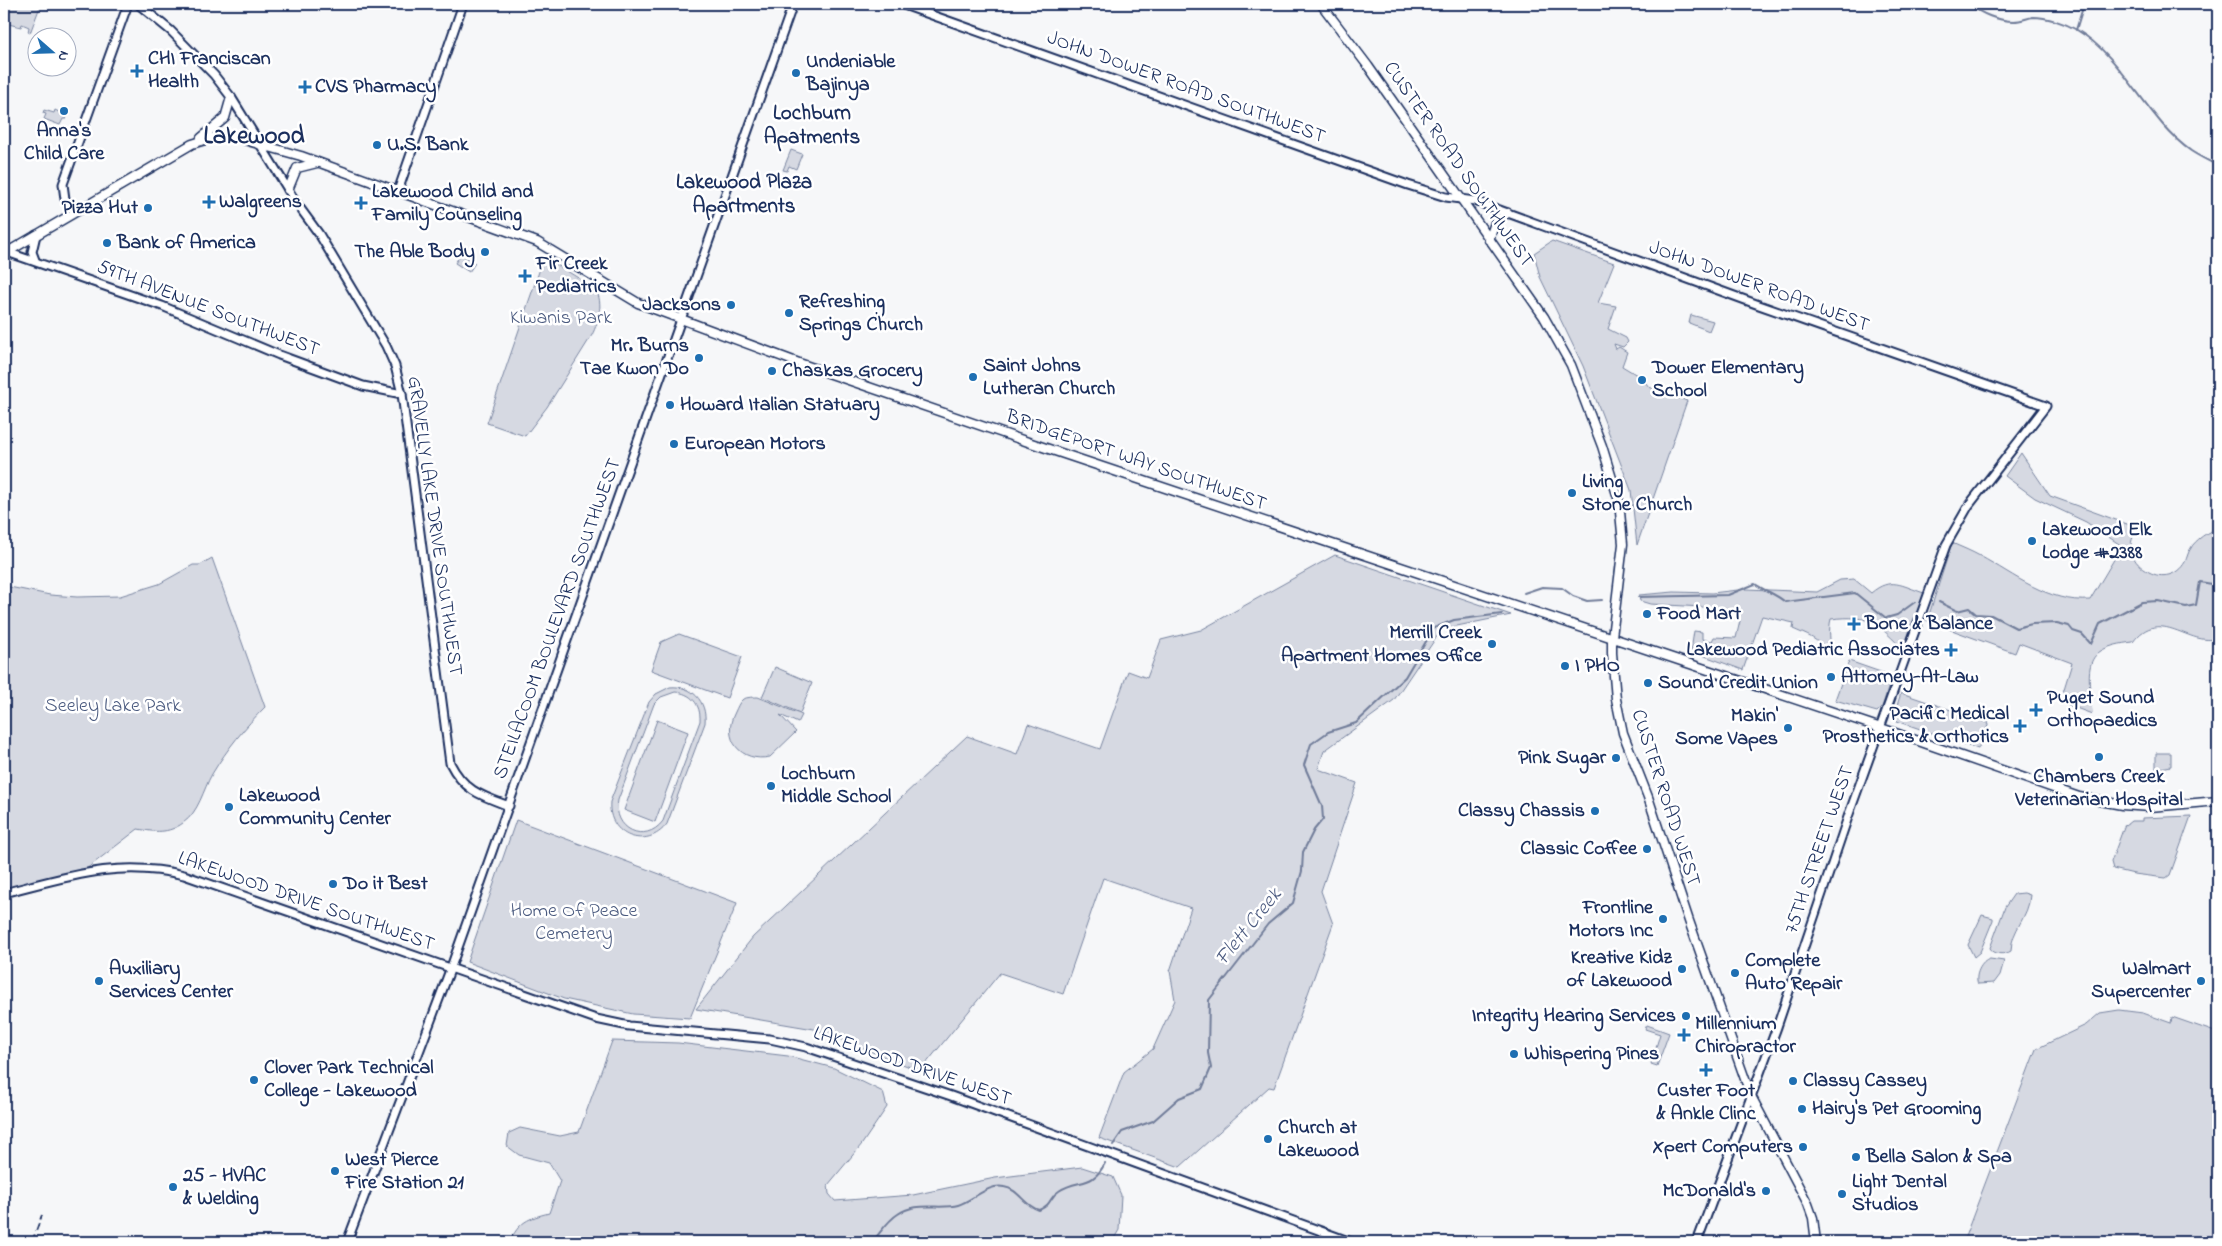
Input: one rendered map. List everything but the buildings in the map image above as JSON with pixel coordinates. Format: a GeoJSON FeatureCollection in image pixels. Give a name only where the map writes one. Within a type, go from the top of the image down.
{"type":"FeatureCollection","features":[{"type":"Feature","properties":{"kind":"main road","name":"CUSTER ROAD SOUTHWEST"},"geometry":{"type":"LineString","coordinates":[[1321,4],[1368,66],[1544,317],[1562,349]]}},
{"type":"Feature","properties":{"kind":"main road"},"geometry":{"type":"LineString","coordinates":[[192,144],[219,125],[226,116],[232,97]]}},
{"type":"Feature","properties":{"kind":"main road","name":"BRIDGEPORT WAY SOUTHWEST"},"geometry":{"type":"LineString","coordinates":[[5,252],[192,144],[206,139],[225,136],[259,143],[319,162],[536,242],[626,297],[799,362],[1012,436],[1881,728],[2079,797],[2100,802],[2150,807],[2218,801]]}},
{"type":"Feature","properties":{"kind":"main road"},"geometry":{"type":"LineString","coordinates":[[288,190],[297,168],[319,162]]}},
{"type":"Feature","properties":{"kind":"main road"},"geometry":{"type":"LineString","coordinates":[[1490,240],[1496,220],[1508,213]]}},
{"type":"Feature","properties":{"kind":"main road","name":"CUSTER ROAD WEST"},"geometry":{"type":"LineString","coordinates":[[1562,349],[1602,446],[1619,501],[1623,544],[1612,637],[1616,699],[1625,740],[1648,797],[1689,921],[1751,1096],[1808,1204],[1813,1218],[1816,1242]]}},
{"type":"Feature","properties":{"kind":"street"},"geometry":{"type":"LineString","coordinates":[[75,212],[65,199],[63,184],[128,4]]}},
{"type":"Feature","properties":{"kind":"street","name":"GRAVELLY LAKE DRIVE SOUTHWEST"},"geometry":{"type":"LineString","coordinates":[[138,4],[177,37],[214,75],[232,97],[288,190],[322,239],[386,346],[395,366],[402,394],[450,764],[465,785],[482,796],[509,806]]}},
{"type":"Feature","properties":{"kind":"street"},"geometry":{"type":"LineString","coordinates":[[398,191],[463,4]]}},
{"type":"Feature","properties":{"kind":"street","name":"STEILACOOM BOULEVARD SOUTHWEST"},"geometry":{"type":"LineString","coordinates":[[347,1242],[450,970],[793,4]]}},
{"type":"Feature","properties":{"kind":"street","name":"JOHN DOWER ROAD SOUTHWEST"},"geometry":{"type":"LineString","coordinates":[[901,4],[1363,169],[1446,197],[1461,199]]}},
{"type":"Feature","properties":{"kind":"street","name":"JOHN DOWER ROAD WEST"},"geometry":{"type":"LineString","coordinates":[[1461,199],[1475,201],[1764,307],[2046,406]]}},
{"type":"Feature","properties":{"kind":"street"},"geometry":{"type":"LineString","coordinates":[[35,260],[32,252],[36,235]]}},
{"type":"Feature","properties":{"kind":"street","name":"59TH AVENUE SOUTHWEST"},"geometry":{"type":"LineString","coordinates":[[5,252],[35,260],[162,306],[279,355],[363,386],[402,394]]}},
{"type":"Feature","properties":{"kind":"street","name":"75TH STREET WEST"},"geometry":{"type":"LineString","coordinates":[[1697,1242],[1751,1096],[1939,563],[1953,530],[1981,489],[2046,406]]}},
{"type":"Feature","properties":{"kind":"street","name":"LAKEWOOD DRIVE SOUTHWEST"},"geometry":{"type":"LineString","coordinates":[[4,893],[81,873],[106,869],[139,868],[171,872],[268,903],[450,970]]}},
{"type":"Feature","properties":{"kind":"street","name":"LAKEWOOD DRIVE WEST"},"geometry":{"type":"LineString","coordinates":[[450,970],[596,1020],[629,1026],[770,1040],[806,1047],[951,1096],[1351,1242]]}},
{"type":"Feature","properties":{"kind":"green space"},"geometry":{"type":"Polygon","coordinates":[[[6,4],[41,4],[32,28],[22,24],[21,27],[4,23],[6,4]]]}},
{"type":"Feature","properties":{"kind":"green space"},"geometry":{"type":"Polygon","coordinates":[[[44,110],[54,113],[55,110],[67,116],[66,119],[63,119],[60,125],[44,119],[46,114],[43,113],[44,110]]]}},
{"type":"Feature","properties":{"kind":"green space"},"geometry":{"type":"Polygon","coordinates":[[[791,150],[802,154],[796,169],[789,166],[787,171],[783,170],[791,150]]]}},
{"type":"Feature","properties":{"kind":"green space"},"geometry":{"type":"Polygon","coordinates":[[[1552,241],[1614,263],[1598,303],[1616,306],[1608,329],[1626,338],[1628,342],[1623,347],[1614,344],[1616,349],[1619,347],[1627,352],[1622,366],[1642,378],[1649,387],[1687,401],[1637,545],[1631,490],[1583,366],[1540,277],[1534,253],[1552,241]]]}},
{"type":"Feature","properties":{"kind":"green space"},"geometry":{"type":"Polygon","coordinates":[[[461,254],[475,263],[469,272],[455,263],[461,254]]]}},
{"type":"Feature","properties":{"kind":"green space","name":"Kiwanis Park"},"geometry":{"type":"Polygon","coordinates":[[[544,257],[593,287],[599,298],[600,310],[592,335],[547,407],[525,436],[487,423],[544,257]]]}},
{"type":"Feature","properties":{"kind":"green space"},"geometry":{"type":"Polygon","coordinates":[[[1691,315],[1713,321],[1709,331],[1689,323],[1691,315]]]}},
{"type":"Feature","properties":{"kind":"green space"},"geometry":{"type":"Polygon","coordinates":[[[2021,453],[2050,496],[2138,528],[2131,543],[2133,556],[2141,566],[2154,574],[2164,576],[2174,573],[2182,567],[2195,542],[2218,528],[2218,638],[2207,640],[2164,627],[2154,627],[2143,632],[2133,642],[2103,649],[2091,663],[2089,673],[2092,714],[2060,702],[2072,663],[2019,643],[2015,653],[1927,621],[1952,543],[1980,556],[2032,586],[2060,597],[2075,600],[2090,600],[2122,546],[2086,522],[2035,498],[2005,476],[2021,453]]]}},
{"type":"Feature","properties":{"kind":"green space"},"geometry":{"type":"Polygon","coordinates":[[[1335,555],[1511,615],[1442,629],[1394,700],[1324,751],[1318,769],[1357,783],[1321,891],[1333,924],[1274,1088],[1269,1087],[1180,1167],[1099,1138],[1124,1072],[1153,1049],[1175,1000],[1170,971],[1191,908],[1103,878],[1063,994],[1000,973],[920,1071],[814,1029],[696,1009],[753,937],[967,736],[1017,754],[1028,724],[1100,749],[1128,671],[1147,678],[1161,640],[1201,630],[1335,555]]]}},
{"type":"Feature","properties":{"kind":"green space","name":"Seeley Lake Park"},"geometry":{"type":"Polygon","coordinates":[[[212,558],[265,707],[243,730],[224,756],[212,774],[197,807],[183,823],[167,831],[138,829],[81,873],[4,893],[4,586],[50,595],[77,597],[120,596],[159,584],[193,565],[200,565],[212,558]]]}},
{"type":"Feature","properties":{"kind":"green space"},"geometry":{"type":"Polygon","coordinates":[[[1854,579],[1871,593],[1885,585],[1897,584],[1924,593],[1905,651],[1873,623],[1856,618],[1845,618],[1831,619],[1830,652],[1825,653],[1817,641],[1793,629],[1794,623],[1762,616],[1743,670],[1691,651],[1694,631],[1702,632],[1702,639],[1712,641],[1714,637],[1736,638],[1740,621],[1736,619],[1737,609],[1650,604],[1640,601],[1639,595],[1674,592],[1712,593],[1746,589],[1817,592],[1840,580],[1854,579]]]}},
{"type":"Feature","properties":{"kind":"green space"},"geometry":{"type":"Polygon","coordinates":[[[679,634],[742,657],[727,698],[651,670],[661,642],[679,634]]]}},
{"type":"Feature","properties":{"kind":"green space"},"geometry":{"type":"Polygon","coordinates":[[[1849,661],[1892,676],[1882,707],[1877,712],[1835,700],[1849,661]]]}},
{"type":"Feature","properties":{"kind":"green space"},"geometry":{"type":"Polygon","coordinates":[[[775,667],[812,683],[800,713],[762,697],[775,667]]]}},
{"type":"Feature","properties":{"kind":"green space"},"geometry":{"type":"Polygon","coordinates":[[[670,687],[678,687],[691,692],[701,701],[705,723],[667,824],[659,832],[649,837],[639,838],[621,831],[615,824],[611,814],[610,802],[649,702],[656,694],[670,687]],[[675,692],[661,697],[654,704],[618,800],[617,810],[620,819],[625,826],[639,833],[648,832],[656,828],[663,821],[700,721],[699,709],[694,700],[675,692]]]}},
{"type":"Feature","properties":{"kind":"green space"},"geometry":{"type":"Polygon","coordinates":[[[1901,693],[1989,723],[1978,749],[1897,721],[1894,715],[1901,693]]]}},
{"type":"Feature","properties":{"kind":"green space"},"geometry":{"type":"Polygon","coordinates":[[[758,697],[802,715],[798,723],[780,715],[796,732],[770,757],[760,758],[742,753],[732,740],[730,731],[731,722],[740,702],[745,698],[758,697]]]}},
{"type":"Feature","properties":{"kind":"green space"},"geometry":{"type":"Polygon","coordinates":[[[657,720],[688,732],[655,822],[624,810],[657,720]]]}},
{"type":"Feature","properties":{"kind":"green space"},"geometry":{"type":"Polygon","coordinates":[[[2156,753],[2171,753],[2171,766],[2161,768],[2161,774],[2156,774],[2156,753]]]}},
{"type":"Feature","properties":{"kind":"green space"},"geometry":{"type":"Polygon","coordinates":[[[2191,816],[2170,875],[2166,878],[2113,869],[2111,862],[2125,824],[2131,821],[2142,821],[2142,818],[2191,816]]]}},
{"type":"Feature","properties":{"kind":"green space","name":"Home Of Peace Cemetery"},"geometry":{"type":"Polygon","coordinates":[[[516,820],[737,903],[690,1018],[633,1014],[564,999],[467,962],[516,820]]]}},
{"type":"Feature","properties":{"kind":"green space"},"geometry":{"type":"Polygon","coordinates":[[[2024,893],[2030,895],[2027,910],[2014,936],[2011,951],[2003,954],[1997,953],[1990,948],[2005,907],[2014,894],[2024,893]]]}},
{"type":"Feature","properties":{"kind":"green space"},"geometry":{"type":"Polygon","coordinates":[[[1982,915],[1993,918],[1993,920],[1980,952],[1974,957],[1968,945],[1982,915]]]}},
{"type":"Feature","properties":{"kind":"green space"},"geometry":{"type":"Polygon","coordinates":[[[1990,959],[2004,961],[2000,975],[1994,983],[1978,984],[1979,969],[1990,959]]]}},
{"type":"Feature","properties":{"kind":"green space"},"geometry":{"type":"Polygon","coordinates":[[[2119,1010],[2143,1013],[2171,1023],[2172,1017],[2218,1033],[2218,1242],[1963,1242],[2036,1049],[2086,1025],[2100,1013],[2119,1010]]]}},
{"type":"Feature","properties":{"kind":"green space"},"geometry":{"type":"Polygon","coordinates":[[[1647,1025],[1669,1033],[1657,1066],[1651,1064],[1660,1034],[1645,1029],[1647,1025]]]}},
{"type":"Feature","properties":{"kind":"green space"},"geometry":{"type":"Polygon","coordinates":[[[612,1041],[678,1043],[788,1056],[834,1068],[883,1092],[887,1107],[862,1144],[828,1185],[829,1194],[835,1201],[913,1195],[995,1178],[1082,1167],[1113,1177],[1121,1195],[1119,1230],[1112,1242],[510,1242],[513,1235],[525,1222],[549,1213],[560,1181],[549,1163],[519,1155],[507,1146],[509,1133],[520,1128],[560,1136],[579,1132],[612,1041]]]}},
{"type":"Feature","properties":{"kind":"waterway"},"geometry":{"type":"LineString","coordinates":[[1969,4],[1984,14],[2002,20],[2017,21],[2038,17],[2056,21],[2077,30],[2094,42],[2108,56],[2175,138],[2191,151],[2218,166]]}},
{"type":"Feature","properties":{"kind":"waterway"},"geometry":{"type":"LineString","coordinates":[[2076,30],[2084,4]]}},
{"type":"Feature","properties":{"kind":"waterway","name":"Flett Creek"},"geometry":{"type":"LineString","coordinates":[[1939,602],[1957,611],[1969,608],[1976,614],[1991,615],[2016,628],[2032,624],[2057,623],[2069,626],[2073,631],[2082,634],[2091,644],[2100,624],[2142,602],[2158,601],[2186,607],[2196,605],[2200,582],[2218,585]]}},
{"type":"Feature","properties":{"kind":"waterway","name":"Flett Creek"},"geometry":{"type":"LineString","coordinates":[[1638,597],[1728,595],[1755,584],[1785,602],[1855,593],[1886,618],[1897,615],[1915,602]]}},
{"type":"Feature","properties":{"kind":"waterway","name":"Flett Creek"},"geometry":{"type":"LineString","coordinates":[[1524,593],[1542,587],[1562,588],[1573,596],[1587,601],[1602,600]]}},
{"type":"Feature","properties":{"kind":"waterway","name":"Flett Creek"},"geometry":{"type":"LineString","coordinates":[[1113,1145],[1122,1132],[1153,1121],[1179,1098],[1202,1089],[1211,1068],[1208,1053],[1209,1000],[1268,924],[1293,903],[1302,871],[1303,852],[1314,830],[1323,819],[1322,806],[1304,765],[1311,744],[1328,732],[1356,723],[1405,677],[1434,628],[1454,620],[1502,614]]}},
{"type":"Feature","properties":{"kind":"waterway","name":"Flett Creek"},"geometry":{"type":"LineString","coordinates":[[872,1242],[891,1220],[905,1210],[920,1207],[958,1205],[998,1186],[1009,1188],[1029,1205],[1039,1210],[1047,1205],[1059,1191],[1095,1177],[1105,1163]]}},
{"type":"Feature","properties":{"kind":"railway"},"geometry":{"type":"LineString","coordinates":[[32,1242],[42,1215]]}},
{"type":"Feature","properties":{"kind":"place","name":"CHI Franciscan Health"},"geometry":{"type":"Point","coordinates":[137,71]}},
{"type":"Feature","properties":{"kind":"place","name":"Undeniable Bajinya"},"geometry":{"type":"Point","coordinates":[796,73]}},
{"type":"Feature","properties":{"kind":"place","name":"CVS Pharmacy"},"geometry":{"type":"Point","coordinates":[305,87]}},
{"type":"Feature","properties":{"kind":"place","name":"Anna's Child Care"},"geometry":{"type":"Point","coordinates":[64,111]}},
{"type":"Feature","properties":{"kind":"place","name":"U.S. Bank"},"geometry":{"type":"Point","coordinates":[377,145]}},
{"type":"Feature","properties":{"kind":"place","name":"Walgreens"},"geometry":{"type":"Point","coordinates":[209,202]}},
{"type":"Feature","properties":{"kind":"place","name":"Lakewood Child and Family Counseling"},"geometry":{"type":"Point","coordinates":[361,203]}},
{"type":"Feature","properties":{"kind":"place","name":"Pizza Hut"},"geometry":{"type":"Point","coordinates":[148,208]}},
{"type":"Feature","properties":{"kind":"place","name":"Bank of America"},"geometry":{"type":"Point","coordinates":[107,243]}},
{"type":"Feature","properties":{"kind":"place","name":"The Able Body"},"geometry":{"type":"Point","coordinates":[485,252]}},
{"type":"Feature","properties":{"kind":"place","name":"Fir Creek Pediatrics"},"geometry":{"type":"Point","coordinates":[525,276]}},
{"type":"Feature","properties":{"kind":"place","name":"Jacksons"},"geometry":{"type":"Point","coordinates":[731,305]}},
{"type":"Feature","properties":{"kind":"place","name":"Refreshing Springs Church"},"geometry":{"type":"Point","coordinates":[789,313]}},
{"type":"Feature","properties":{"kind":"place","name":"Mr. Burns Tae Kwon Do"},"geometry":{"type":"Point","coordinates":[699,358]}},
{"type":"Feature","properties":{"kind":"place","name":"Chaskas Grocery"},"geometry":{"type":"Point","coordinates":[772,371]}},
{"type":"Feature","properties":{"kind":"place","name":"Saint Johns Lutheran Church"},"geometry":{"type":"Point","coordinates":[973,377]}},
{"type":"Feature","properties":{"kind":"place","name":"Dower Elementary School"},"geometry":{"type":"Point","coordinates":[1642,380]}},
{"type":"Feature","properties":{"kind":"place","name":"Howard Italian Statuary"},"geometry":{"type":"Point","coordinates":[670,405]}},
{"type":"Feature","properties":{"kind":"place","name":"European Motors"},"geometry":{"type":"Point","coordinates":[674,444]}},
{"type":"Feature","properties":{"kind":"place","name":"Living Stone Church"},"geometry":{"type":"Point","coordinates":[1572,493]}},
{"type":"Feature","properties":{"kind":"place","name":"Lakewood Elk Lodge #2388"},"geometry":{"type":"Point","coordinates":[2032,541]}},
{"type":"Feature","properties":{"kind":"place","name":"Food Mart"},"geometry":{"type":"Point","coordinates":[1647,614]}},
{"type":"Feature","properties":{"kind":"place","name":"Bone & Balance"},"geometry":{"type":"Point","coordinates":[1854,624]}},
{"type":"Feature","properties":{"kind":"place","name":"Merrill Creek Apartment Homes Office"},"geometry":{"type":"Point","coordinates":[1492,644]}},
{"type":"Feature","properties":{"kind":"place","name":"Lakewood Pediatric Associates"},"geometry":{"type":"Point","coordinates":[1951,650]}},
{"type":"Feature","properties":{"kind":"place","name":"I PHO"},"geometry":{"type":"Point","coordinates":[1565,666]}},
{"type":"Feature","properties":{"kind":"place","name":"Attorney-At-Law"},"geometry":{"type":"Point","coordinates":[1831,677]}},
{"type":"Feature","properties":{"kind":"place","name":"Sound Credit Union"},"geometry":{"type":"Point","coordinates":[1648,683]}},
{"type":"Feature","properties":{"kind":"place","name":"Puget Sound Orthopaedics"},"geometry":{"type":"Point","coordinates":[2036,710]}},
{"type":"Feature","properties":{"kind":"place","name":"Pacific Medical Prosthetics & Orthotics"},"geometry":{"type":"Point","coordinates":[2020,726]}},
{"type":"Feature","properties":{"kind":"place","name":"Makin' Some Vapes"},"geometry":{"type":"Point","coordinates":[1788,728]}},
{"type":"Feature","properties":{"kind":"place","name":"Chambers Creek Veterinarian Hospital"},"geometry":{"type":"Point","coordinates":[2099,757]}},
{"type":"Feature","properties":{"kind":"place","name":"Pink Sugar"},"geometry":{"type":"Point","coordinates":[1616,758]}},
{"type":"Feature","properties":{"kind":"place","name":"Lochburn Middle School"},"geometry":{"type":"Point","coordinates":[771,786]}},
{"type":"Feature","properties":{"kind":"place","name":"Lakewood Community Center"},"geometry":{"type":"Point","coordinates":[229,807]}},
{"type":"Feature","properties":{"kind":"place","name":"Classy Chassis"},"geometry":{"type":"Point","coordinates":[1595,811]}},
{"type":"Feature","properties":{"kind":"place","name":"Classic Coffee"},"geometry":{"type":"Point","coordinates":[1647,849]}},
{"type":"Feature","properties":{"kind":"place","name":"Do it Best"},"geometry":{"type":"Point","coordinates":[333,884]}},
{"type":"Feature","properties":{"kind":"place","name":"Frontline Motors Inc"},"geometry":{"type":"Point","coordinates":[1663,919]}},
{"type":"Feature","properties":{"kind":"place","name":"Kreative Kidz of Lakewood"},"geometry":{"type":"Point","coordinates":[1682,969]}},
{"type":"Feature","properties":{"kind":"place","name":"Complete Auto Repair"},"geometry":{"type":"Point","coordinates":[1735,973]}},
{"type":"Feature","properties":{"kind":"place","name":"Auxiliary Services Center"},"geometry":{"type":"Point","coordinates":[99,981]}},
{"type":"Feature","properties":{"kind":"place","name":"Walmart Supercenter"},"geometry":{"type":"Point","coordinates":[2201,981]}},
{"type":"Feature","properties":{"kind":"place","name":"Integrity Hearing Services"},"geometry":{"type":"Point","coordinates":[1686,1016]}},
{"type":"Feature","properties":{"kind":"place","name":"Millennium Chiropractor"},"geometry":{"type":"Point","coordinates":[1684,1035]}},
{"type":"Feature","properties":{"kind":"place","name":"Whispering Pines"},"geometry":{"type":"Point","coordinates":[1514,1054]}},
{"type":"Feature","properties":{"kind":"place","name":"Custer Foot & Ankle Clinc"},"geometry":{"type":"Point","coordinates":[1706,1070]}},
{"type":"Feature","properties":{"kind":"place","name":"Clover Park Technical College - Lakewood"},"geometry":{"type":"Point","coordinates":[254,1080]}},
{"type":"Feature","properties":{"kind":"place","name":"Classy Cassey"},"geometry":{"type":"Point","coordinates":[1793,1081]}},
{"type":"Feature","properties":{"kind":"place","name":"Hairy's Pet Grooming"},"geometry":{"type":"Point","coordinates":[1802,1109]}},
{"type":"Feature","properties":{"kind":"place","name":"Church at Lakewood"},"geometry":{"type":"Point","coordinates":[1268,1139]}},
{"type":"Feature","properties":{"kind":"place","name":"Xpert Computers"},"geometry":{"type":"Point","coordinates":[1803,1147]}},
{"type":"Feature","properties":{"kind":"place","name":"Bella Salon & Spa"},"geometry":{"type":"Point","coordinates":[1856,1157]}},
{"type":"Feature","properties":{"kind":"place","name":"West Pierce Fire Station 21"},"geometry":{"type":"Point","coordinates":[335,1171]}},
{"type":"Feature","properties":{"kind":"place","name":"25 - HVAC & Welding"},"geometry":{"type":"Point","coordinates":[173,1187]}},
{"type":"Feature","properties":{"kind":"place","name":"McDonald's"},"geometry":{"type":"Point","coordinates":[1766,1191]}},
{"type":"Feature","properties":{"kind":"place","name":"Light Dental Studios"},"geometry":{"type":"Point","coordinates":[1842,1194]}},
{"type":"Feature","properties":{"kind":"district","name":"Lochburn Apatments"},"geometry":{"type":"Point","coordinates":[812,126]}},
{"type":"Feature","properties":{"kind":"district","name":"Lakewood"},"geometry":{"type":"Point","coordinates":[254,137]}},
{"type":"Feature","properties":{"kind":"district","name":"Lakewood Plaza Apartments"},"geometry":{"type":"Point","coordinates":[744,195]}}]}
